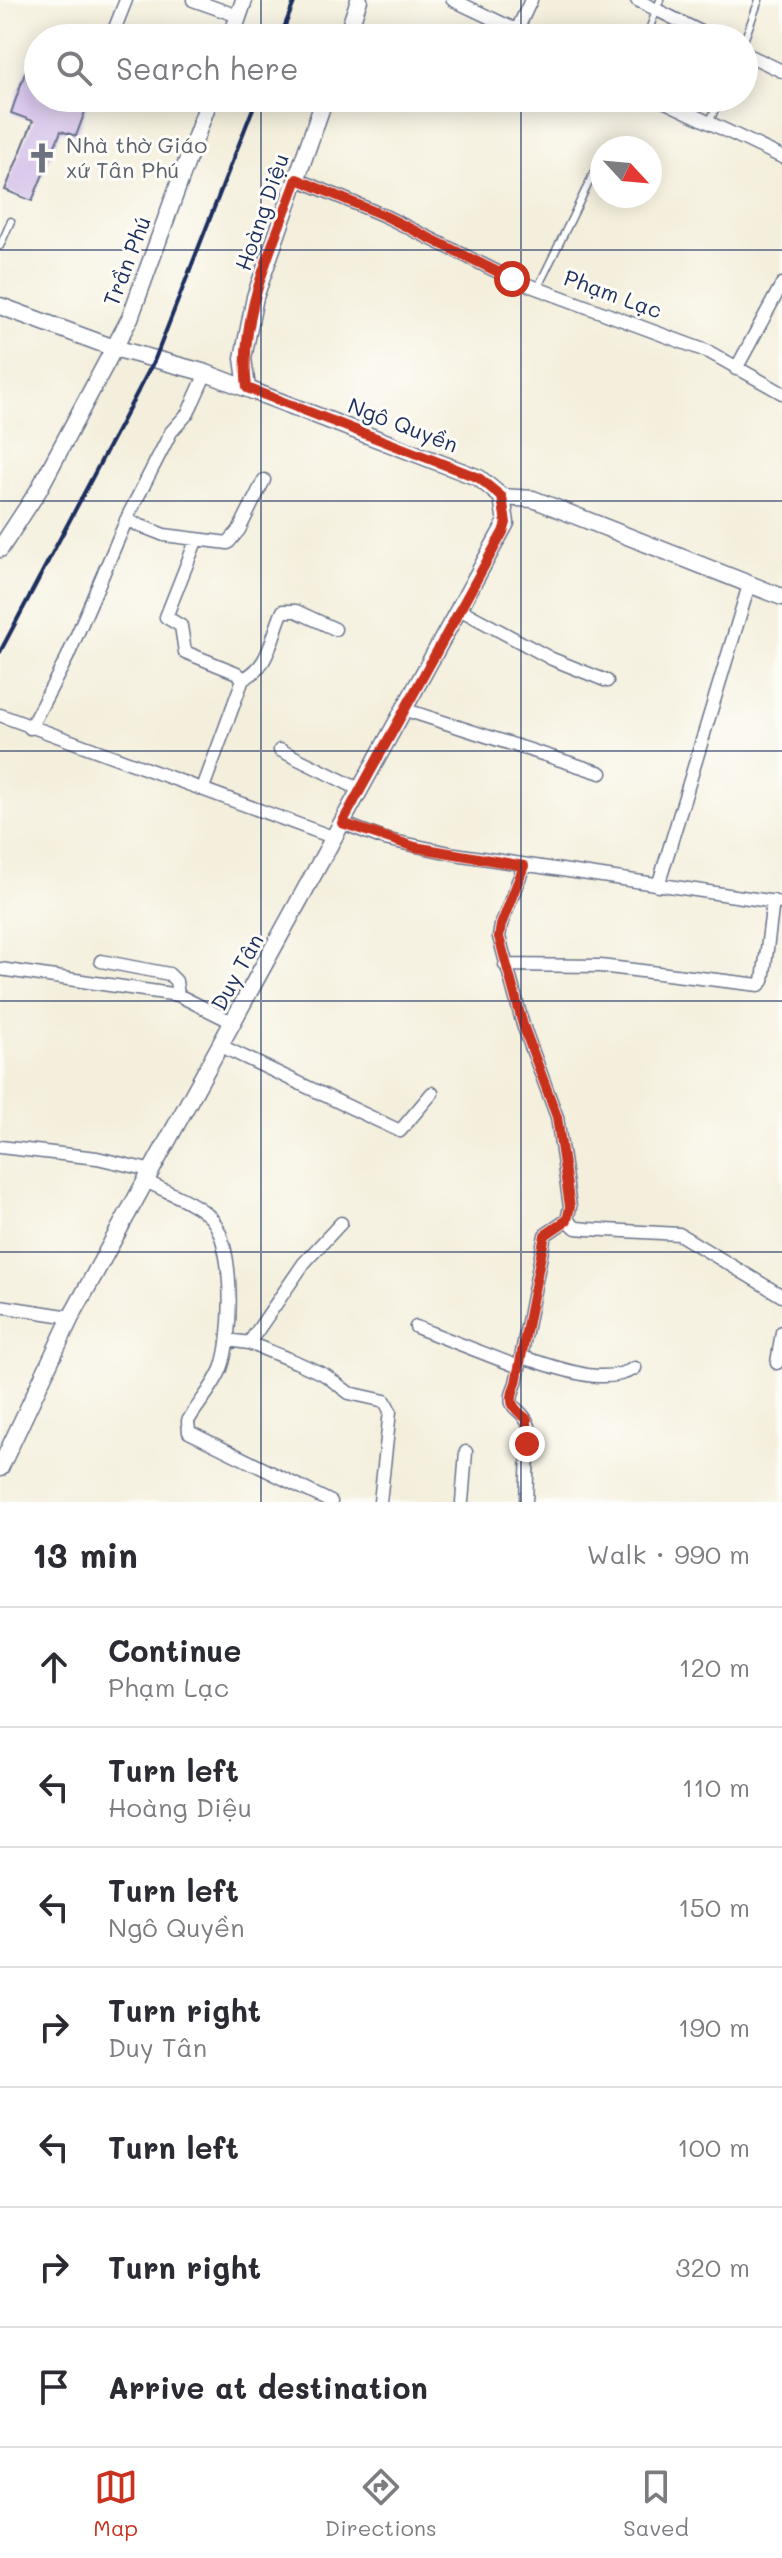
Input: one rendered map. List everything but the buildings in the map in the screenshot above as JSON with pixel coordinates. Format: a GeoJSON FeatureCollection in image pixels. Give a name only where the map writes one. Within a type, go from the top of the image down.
{"type":"FeatureCollection","features":[{"type":"Feature","properties":{"kind":"street"},"geometry":{"type":"LineString","coordinates":[[117,24],[126,0]]}},
{"type":"Feature","properties":{"kind":"street"},"geometry":{"type":"LineString","coordinates":[[193,0],[241,8]]}},
{"type":"Feature","properties":{"kind":"street"},"geometry":{"type":"LineString","coordinates":[[351,24],[359,0]]}},
{"type":"Feature","properties":{"kind":"street"},"geometry":{"type":"LineString","coordinates":[[453,0],[504,24]]}},
{"type":"Feature","properties":{"kind":"street"},"geometry":{"type":"LineString","coordinates":[[520,24],[531,0]]}},
{"type":"Feature","properties":{"kind":"street"},"geometry":{"type":"LineString","coordinates":[[637,0],[658,5],[690,24]]}},
{"type":"Feature","properties":{"kind":"street"},"geometry":{"type":"LineString","coordinates":[[758,60],[782,71]]}},
{"type":"Feature","properties":{"kind":"street","name":"Trần Phú"},"geometry":{"type":"LineString","coordinates":[[0,549],[38,491],[114,348],[146,278],[205,112]]}},
{"type":"Feature","properties":{"kind":"street","name":"Hoàng Diệu"},"geometry":{"type":"LineString","coordinates":[[247,388],[243,358],[247,333],[320,112]]}},
{"type":"Feature","properties":{"kind":"street"},"geometry":{"type":"LineString","coordinates":[[689,112],[782,157]]}},
{"type":"Feature","properties":{"kind":"street","name":"Phạm Lạc"},"geometry":{"type":"LineString","coordinates":[[297,179],[385,216],[495,272],[709,352],[782,393]]}},
{"type":"Feature","properties":{"kind":"street"},"geometry":{"type":"LineString","coordinates":[[736,369],[782,284]]}},
{"type":"Feature","properties":{"kind":"street","name":"Ngô Quyền"},"geometry":{"type":"LineString","coordinates":[[0,306],[114,348],[206,373],[247,388],[479,478],[502,497],[533,499],[782,597]]}},
{"type":"Feature","properties":{"kind":"street"},"geometry":{"type":"LineString","coordinates":[[30,728],[67,658],[126,520],[171,432],[188,413],[206,373]]}},
{"type":"Feature","properties":{"kind":"street"},"geometry":{"type":"LineString","coordinates":[[126,520],[164,535],[228,543],[239,530],[264,480]]}},
{"type":"Feature","properties":{"kind":"street","name":"Duy Tân"},"geometry":{"type":"LineString","coordinates":[[0,1468],[71,1317],[503,532],[506,523],[502,497]]}},
{"type":"Feature","properties":{"kind":"street"},"geometry":{"type":"LineString","coordinates":[[196,541],[166,617],[181,626],[185,652],[237,673],[243,679]]}},
{"type":"Feature","properties":{"kind":"street"},"geometry":{"type":"LineString","coordinates":[[658,886],[749,585]]}},
{"type":"Feature","properties":{"kind":"street"},"geometry":{"type":"LineString","coordinates":[[461,610],[552,659],[607,681]]}},
{"type":"Feature","properties":{"kind":"street"},"geometry":{"type":"LineString","coordinates":[[203,788],[243,679],[256,673],[263,663],[283,611],[296,611],[335,629]]}},
{"type":"Feature","properties":{"kind":"street"},"geometry":{"type":"LineString","coordinates":[[406,710],[601,773]]}},
{"type":"Feature","properties":{"kind":"street"},"geometry":{"type":"LineString","coordinates":[[0,715],[203,788],[338,830],[524,866],[777,902],[763,981],[759,985],[600,966],[505,965]]}},
{"type":"Feature","properties":{"kind":"street"},"geometry":{"type":"LineString","coordinates":[[280,750],[361,790]]}},
{"type":"Feature","properties":{"kind":"street"},"geometry":{"type":"LineString","coordinates":[[524,866],[501,925],[505,965],[557,1117],[570,1207],[567,1220],[545,1235],[510,1402],[529,1426],[526,1502]]}},
{"type":"Feature","properties":{"kind":"street"},"geometry":{"type":"LineString","coordinates":[[101,961],[169,974],[176,981],[178,995]]}},
{"type":"Feature","properties":{"kind":"street"},"geometry":{"type":"LineString","coordinates":[[0,969],[178,995],[234,1023]]}},
{"type":"Feature","properties":{"kind":"street"},"geometry":{"type":"LineString","coordinates":[[221,1046],[400,1131],[432,1093]]}},
{"type":"Feature","properties":{"kind":"street"},"geometry":{"type":"LineString","coordinates":[[0,1147],[97,1158],[150,1176],[208,1215],[220,1232],[228,1288],[228,1340],[219,1373],[188,1421],[189,1432],[331,1502]]}},
{"type":"Feature","properties":{"kind":"street"},"geometry":{"type":"LineString","coordinates":[[567,1220],[576,1228],[679,1234],[782,1296]]}},
{"type":"Feature","properties":{"kind":"street"},"geometry":{"type":"LineString","coordinates":[[249,1343],[304,1263],[341,1223]]}},
{"type":"Feature","properties":{"kind":"street"},"geometry":{"type":"LineString","coordinates":[[0,1306],[71,1317]]}},
{"type":"Feature","properties":{"kind":"street"},"geometry":{"type":"LineString","coordinates":[[416,1327],[520,1362],[605,1378],[620,1377],[635,1368]]}},
{"type":"Feature","properties":{"kind":"street"},"geometry":{"type":"LineString","coordinates":[[777,1363],[782,1332]]}},
{"type":"Feature","properties":{"kind":"street"},"geometry":{"type":"LineString","coordinates":[[228,1340],[249,1343],[325,1375],[349,1393],[385,1401],[390,1411],[380,1502]]}},
{"type":"Feature","properties":{"kind":"street"},"geometry":{"type":"LineString","coordinates":[[462,1502],[466,1452]]}},
{"type":"Feature","properties":{"kind":"lane"},"geometry":{"type":"LineString","coordinates":[[750,24],[759,0]]}},
{"type":"Feature","properties":{"kind":"lane"},"geometry":{"type":"LineString","coordinates":[[651,24],[658,5]]}},
{"type":"Feature","properties":{"kind":"lane"},"geometry":{"type":"LineString","coordinates":[[710,121],[714,112]]}},
{"type":"Feature","properties":{"kind":"lane"},"geometry":{"type":"LineString","coordinates":[[538,287],[590,181]]}},
{"type":"Feature","properties":{"kind":"lane"},"geometry":{"type":"LineString","coordinates":[[0,246],[11,221]]}},
{"type":"Feature","properties":{"kind":"railway"},"geometry":{"type":"LineString","coordinates":[[286,24],[295,0]]}},
{"type":"Feature","properties":{"kind":"railway"},"geometry":{"type":"LineString","coordinates":[[0,652],[155,359],[252,112]]}},
{"type":"Feature","properties":{"kind":"place","name":"Nhà thờ Giáo xứ Tân Phú"},"geometry":{"type":"Point","coordinates":[42,158]}},
{"type":"Feature","properties":{"kind":"route"},"geometry":{"type":"LineString","coordinates":[[512,279],[385,216],[297,179],[255,297],[243,358],[247,388],[479,478],[494,487],[502,497],[506,512],[503,532],[342,823],[415,847],[524,866],[499,937],[523,1025],[557,1117],[570,1207],[563,1225],[548,1230],[545,1235],[516,1383],[510,1397],[513,1408],[527,1419],[527,1444]]}}]}
